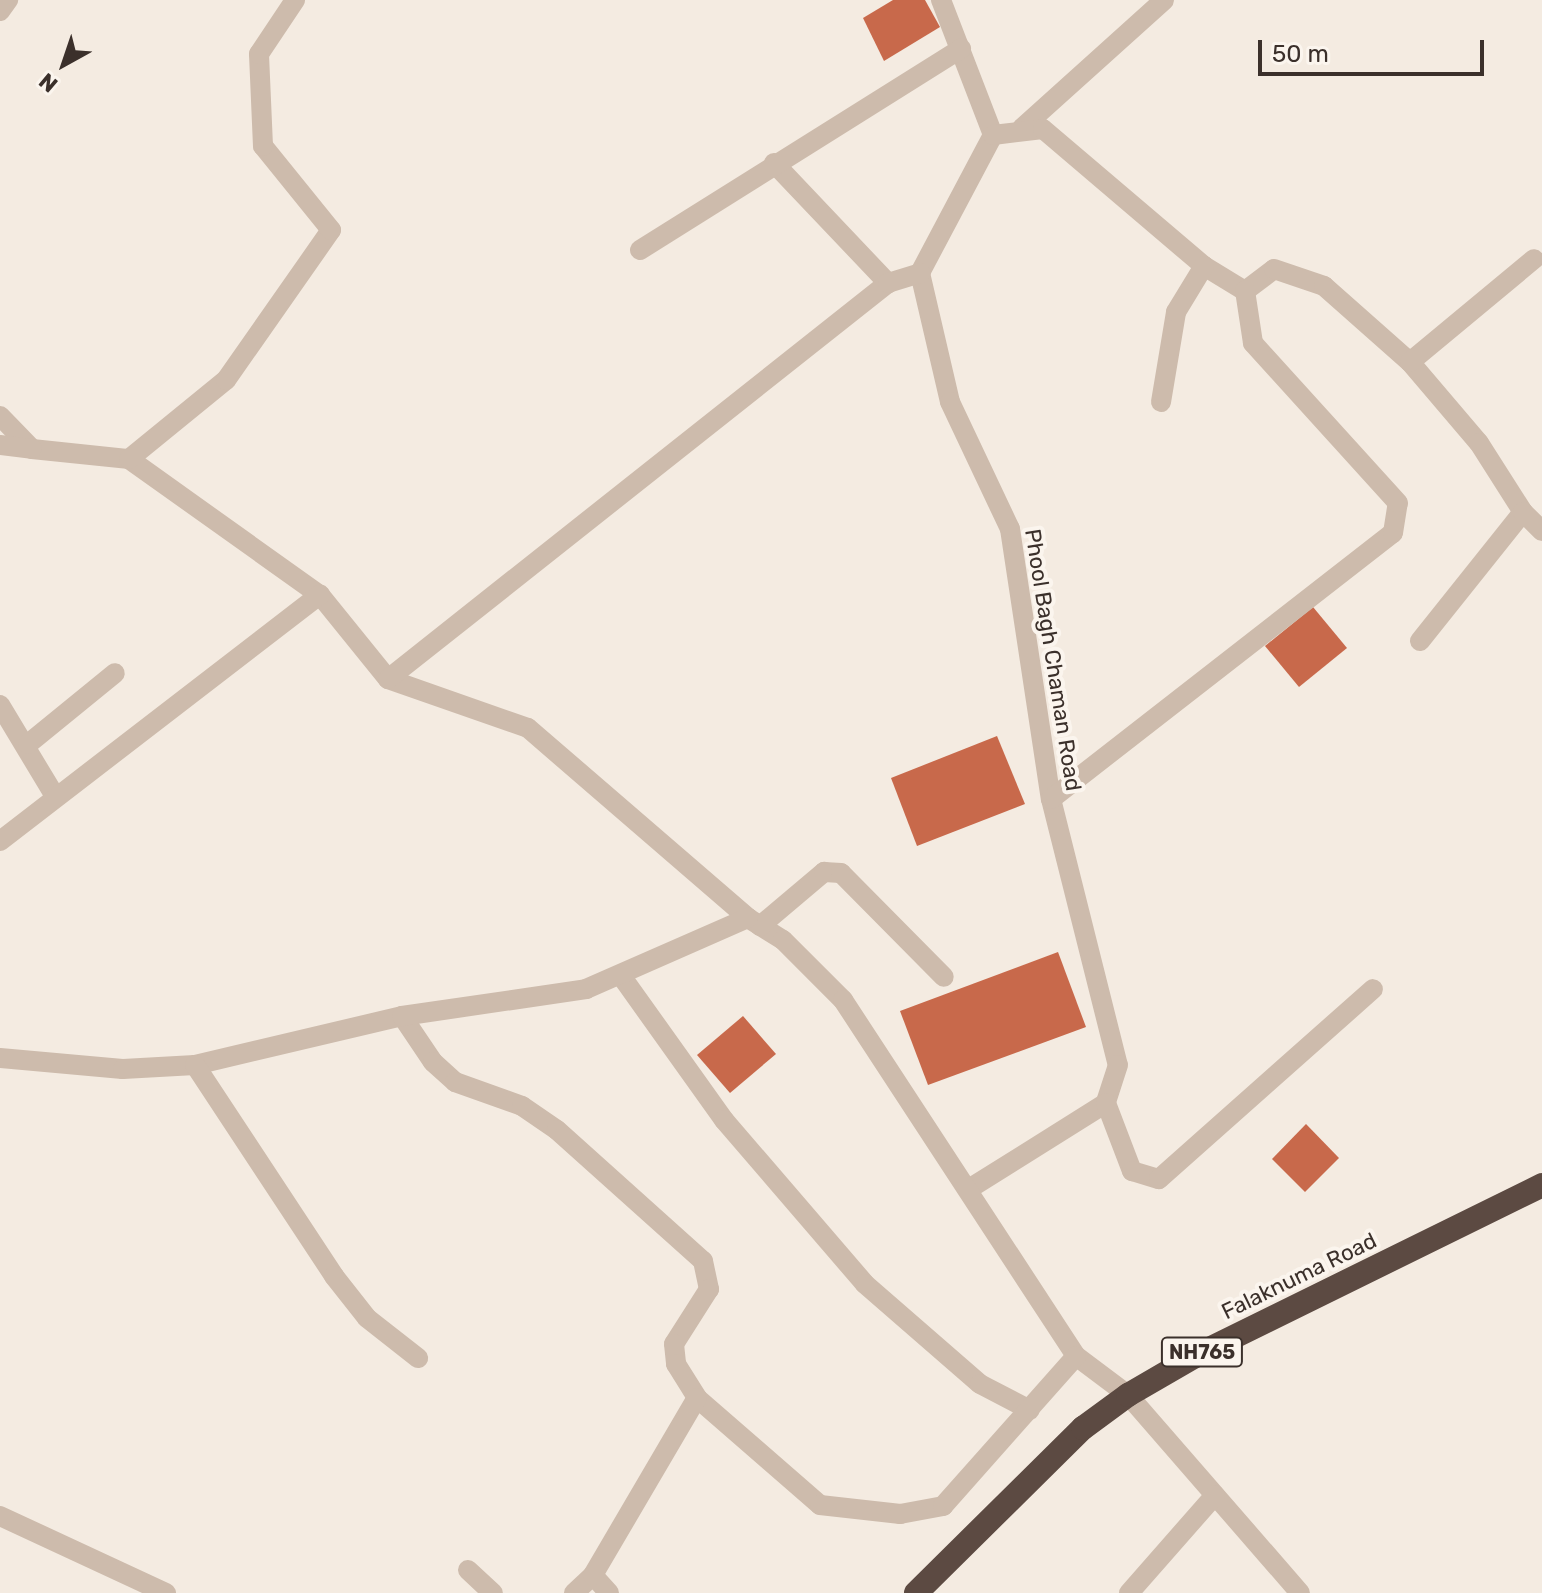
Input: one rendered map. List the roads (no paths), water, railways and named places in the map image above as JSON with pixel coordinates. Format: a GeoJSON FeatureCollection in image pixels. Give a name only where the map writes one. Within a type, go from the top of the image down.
{"type":"FeatureCollection","features":[{"type":"Feature","properties":{"kind":"highway","name":"Falaknuma Road"},"geometry":{"type":"LineString","coordinates":[[916,1593],[1061,1448],[1128,1395],[1195,1356],[1542,1186]]}},
{"type":"Feature","properties":{"kind":"street"},"geometry":{"type":"LineString","coordinates":[[0,11],[8,0]]}},
{"type":"Feature","properties":{"kind":"street"},"geometry":{"type":"LineString","coordinates":[[129,459],[226,380],[331,230],[263,146],[259,54],[295,0]]}},
{"type":"Feature","properties":{"kind":"street"},"geometry":{"type":"LineString","coordinates":[[388,679],[888,283],[920,273],[993,135],[941,0]]}},
{"type":"Feature","properties":{"kind":"street"},"geometry":{"type":"LineString","coordinates":[[1022,128],[1164,0]]}},
{"type":"Feature","properties":{"kind":"street"},"geometry":{"type":"LineString","coordinates":[[640,250],[774,163],[961,49]]}},
{"type":"Feature","properties":{"kind":"street"},"geometry":{"type":"LineString","coordinates":[[993,135],[1022,128],[1043,129],[1204,266],[1245,291],[1253,343],[1398,503],[1393,533],[1051,799]]}},
{"type":"Feature","properties":{"kind":"street"},"geometry":{"type":"LineString","coordinates":[[774,163],[888,283]]}},
{"type":"Feature","properties":{"kind":"street"},"geometry":{"type":"LineString","coordinates":[[1410,362],[1539,260]]}},
{"type":"Feature","properties":{"kind":"street"},"geometry":{"type":"LineString","coordinates":[[1161,402],[1176,312],[1204,266]]}},
{"type":"Feature","properties":{"kind":"street"},"geometry":{"type":"LineString","coordinates":[[1245,291],[1274,269],[1298,272],[1324,286],[1410,362],[1479,443],[1523,512],[1542,531]]}},
{"type":"Feature","properties":{"kind":"street","name":"Phool Bagh Chaman Road"},"geometry":{"type":"LineString","coordinates":[[920,273],[950,402],[1010,529],[1051,799],[1118,1065],[1106,1103]]}},
{"type":"Feature","properties":{"kind":"street"},"geometry":{"type":"LineString","coordinates":[[0,416],[32,449]]}},
{"type":"Feature","properties":{"kind":"street"},"geometry":{"type":"LineString","coordinates":[[0,445],[129,459],[320,595],[388,679],[528,728],[843,1000],[1076,1356],[1128,1395],[1300,1593]]}},
{"type":"Feature","properties":{"kind":"street"},"geometry":{"type":"LineString","coordinates":[[1420,641],[1523,512]]}},
{"type":"Feature","properties":{"kind":"street"},"geometry":{"type":"LineString","coordinates":[[0,841],[320,595]]}},
{"type":"Feature","properties":{"kind":"street"},"geometry":{"type":"LineString","coordinates":[[28,744],[115,673]]}},
{"type":"Feature","properties":{"kind":"street"},"geometry":{"type":"LineString","coordinates":[[0,705],[28,744],[55,796]]}},
{"type":"Feature","properties":{"kind":"street"},"geometry":{"type":"LineString","coordinates":[[0,1058],[123,1069],[195,1065],[402,1016],[586,989],[754,922],[824,872],[841,873],[944,977]]}},
{"type":"Feature","properties":{"kind":"street"},"geometry":{"type":"LineString","coordinates":[[622,977],[724,1120],[865,1284],[980,1384],[1030,1410]]}},
{"type":"Feature","properties":{"kind":"street"},"geometry":{"type":"LineString","coordinates":[[969,1189],[1106,1103],[1132,1171],[1159,1179],[1373,989]]}},
{"type":"Feature","properties":{"kind":"street"},"geometry":{"type":"LineString","coordinates":[[402,1016],[433,1062],[455,1082],[522,1106],[557,1130],[703,1261],[709,1289],[674,1344],[676,1364],[697,1398],[796,1490],[849,1513],[900,1514],[943,1506],[1076,1356]]}},
{"type":"Feature","properties":{"kind":"street"},"geometry":{"type":"LineString","coordinates":[[195,1065],[334,1276],[367,1318],[418,1358]]}},
{"type":"Feature","properties":{"kind":"street"},"geometry":{"type":"LineString","coordinates":[[574,1593],[593,1575],[697,1398]]}},
{"type":"Feature","properties":{"kind":"street"},"geometry":{"type":"LineString","coordinates":[[1129,1593],[1215,1495]]}},
{"type":"Feature","properties":{"kind":"street"},"geometry":{"type":"LineString","coordinates":[[1,1518],[166,1593]]}},
{"type":"Feature","properties":{"kind":"street"},"geometry":{"type":"LineString","coordinates":[[468,1570],[493,1593]]}},
{"type":"Feature","properties":{"kind":"street"},"geometry":{"type":"LineString","coordinates":[[593,1575],[609,1593]]}}]}
